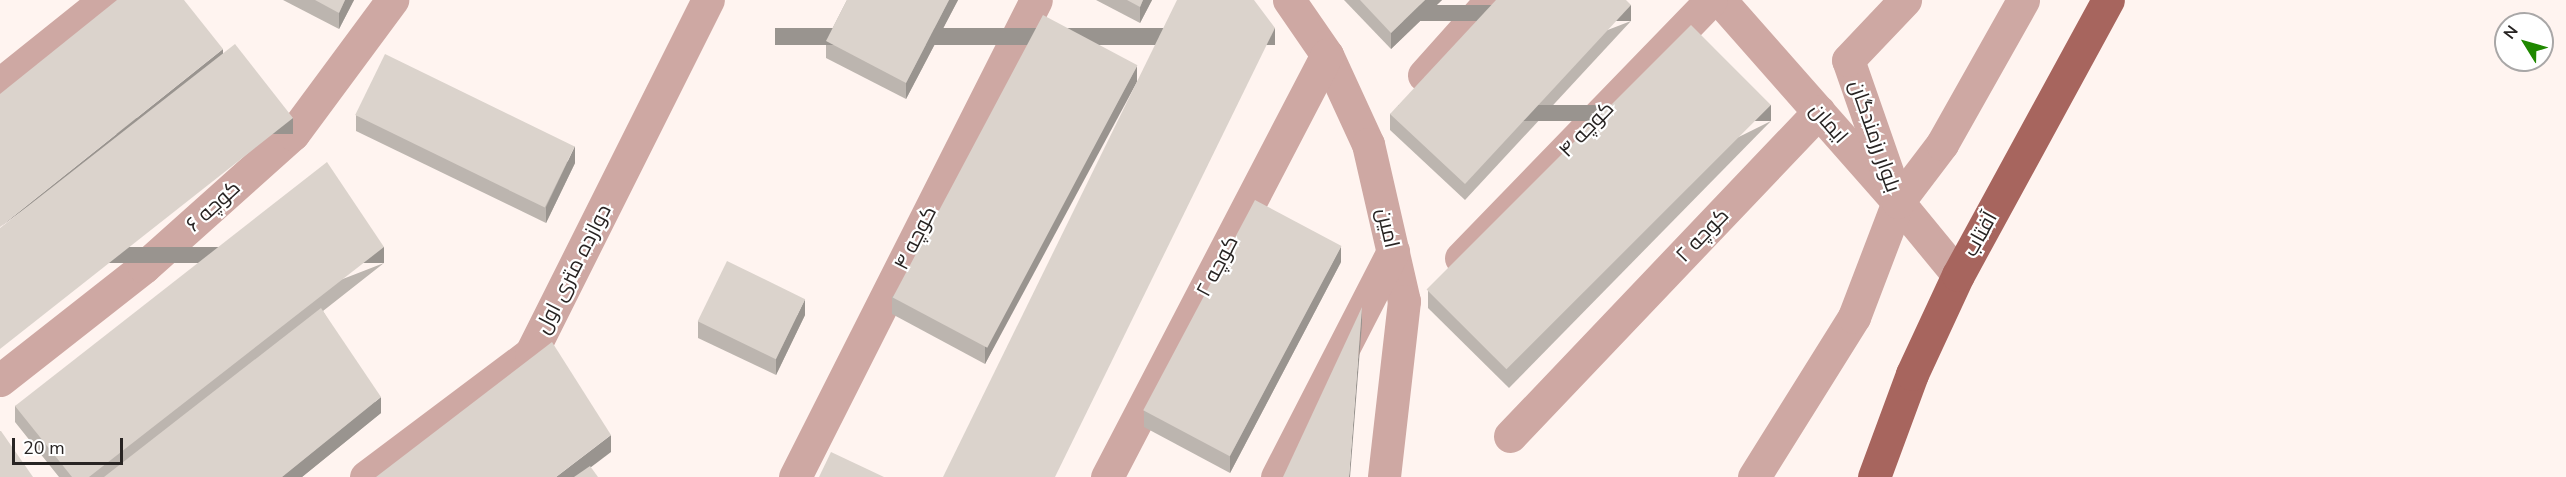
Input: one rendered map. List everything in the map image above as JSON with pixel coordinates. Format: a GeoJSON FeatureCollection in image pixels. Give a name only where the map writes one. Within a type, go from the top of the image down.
{"type":"FeatureCollection","features":[{"type":"Feature","properties":{"kind":"main road","name":"آفتاب"},"geometry":{"type":"LineString","coordinates":[[1874,477],[1912,374],[1958,275],[2108,0]]}},
{"type":"Feature","properties":{"kind":"street"},"geometry":{"type":"LineString","coordinates":[[0,84],[105,0]]}},
{"type":"Feature","properties":{"kind":"street","name":"کوچه ۶"},"geometry":{"type":"LineString","coordinates":[[0,380],[144,267],[293,134],[392,0]]}},
{"type":"Feature","properties":{"kind":"street","name":"دوازده متری اول"},"geometry":{"type":"LineString","coordinates":[[366,477],[531,353],[708,0]]}},
{"type":"Feature","properties":{"kind":"street","name":"کوچه ۴"},"geometry":{"type":"LineString","coordinates":[[795,477],[1036,0]]}},
{"type":"Feature","properties":{"kind":"street","name":"امین"},"geometry":{"type":"LineString","coordinates":[[1289,0],[1327,55],[1368,144],[1404,301],[1384,477]]}},
{"type":"Feature","properties":{"kind":"street"},"geometry":{"type":"LineString","coordinates":[[1424,75],[1491,0]]}},
{"type":"Feature","properties":{"kind":"street","name":"کوچه ۴"},"geometry":{"type":"LineString","coordinates":[[1461,258],[1710,0]]}},
{"type":"Feature","properties":{"kind":"street","name":"ایمان"},"geometry":{"type":"LineString","coordinates":[[1720,0],[1898,202],[1958,275]]}},
{"type":"Feature","properties":{"kind":"street","name":"بلوار رزمندگان"},"geometry":{"type":"LineString","coordinates":[[1898,202],[1848,60],[1905,0]]}},
{"type":"Feature","properties":{"kind":"street","name":"بلوار رزمندگان"},"geometry":{"type":"LineString","coordinates":[[1898,202],[1942,144],[2023,0]]}},
{"type":"Feature","properties":{"kind":"street","name":"کوچه ۲"},"geometry":{"type":"LineString","coordinates":[[1107,477],[1327,55]]}},
{"type":"Feature","properties":{"kind":"street","name":"کوچه ۲"},"geometry":{"type":"LineString","coordinates":[[1510,436],[1819,112]]}},
{"type":"Feature","properties":{"kind":"street"},"geometry":{"type":"LineString","coordinates":[[1754,477],[1854,317],[1898,202]]}},
{"type":"Feature","properties":{"kind":"street"},"geometry":{"type":"LineString","coordinates":[[1277,477],[1393,251]]}},
{"type":"Feature","properties":{"kind":"building"},"geometry":{"type":"Polygon","coordinates":[[[117,0],[184,0],[223,49],[0,227],[0,94],[117,0]]]}},
{"type":"Feature","properties":{"kind":"building"},"geometry":{"type":"Polygon","coordinates":[[[315,0],[345,0],[339,13],[315,0]]]}},
{"type":"Feature","properties":{"kind":"building"},"geometry":{"type":"Polygon","coordinates":[[[847,0],[949,0],[906,83],[826,41],[847,0]]]}},
{"type":"Feature","properties":{"kind":"building"},"geometry":{"type":"Polygon","coordinates":[[[1127,0],[1143,0],[1140,7],[1127,0]]]}},
{"type":"Feature","properties":{"kind":"building"},"geometry":{"type":"Polygon","coordinates":[[[1177,0],[1254,0],[1275,28],[1055,477],[943,477],[1177,0]]]}},
{"type":"Feature","properties":{"kind":"building"},"geometry":{"type":"Polygon","coordinates":[[[1360,0],[1425,0],[1391,33],[1360,0]]]}},
{"type":"Feature","properties":{"kind":"building"},"geometry":{"type":"Polygon","coordinates":[[[1496,0],[1626,0],[1631,5],[1465,184],[1390,114],[1496,0]]]}},
{"type":"Feature","properties":{"kind":"building"},"geometry":{"type":"Polygon","coordinates":[[[1043,15],[1137,65],[987,348],[893,298],[1043,15]]]}},
{"type":"Feature","properties":{"kind":"building"},"geometry":{"type":"Polygon","coordinates":[[[1691,25],[1771,105],[1506,369],[1427,289],[1691,25]]]}},
{"type":"Feature","properties":{"kind":"building"},"geometry":{"type":"Polygon","coordinates":[[[235,44],[293,118],[0,349],[0,228],[235,44]]]}},
{"type":"Feature","properties":{"kind":"building"},"geometry":{"type":"Polygon","coordinates":[[[385,54],[575,146],[545,208],[355,115],[385,54]]]}},
{"type":"Feature","properties":{"kind":"building"},"geometry":{"type":"Polygon","coordinates":[[[327,162],[384,247],[89,477],[72,477],[15,406],[327,162]]]}},
{"type":"Feature","properties":{"kind":"building"},"geometry":{"type":"Polygon","coordinates":[[[1255,200],[1342,246],[1230,456],[1143,410],[1255,200]]]}},
{"type":"Feature","properties":{"kind":"building"},"geometry":{"type":"Polygon","coordinates":[[[727,261],[805,299],[776,359],[698,321],[727,261]]]}},
{"type":"Feature","properties":{"kind":"building"},"geometry":{"type":"Polygon","coordinates":[[[1362,307],[1349,477],[1283,477],[1362,307]]]}},
{"type":"Feature","properties":{"kind":"building"},"geometry":{"type":"Polygon","coordinates":[[[321,308],[381,397],[282,477],[104,477],[321,308]]]}},
{"type":"Feature","properties":{"kind":"building"},"geometry":{"type":"Polygon","coordinates":[[[552,342],[611,435],[556,477],[376,477],[552,342]]]}},
{"type":"Feature","properties":{"kind":"building"},"geometry":{"type":"Polygon","coordinates":[[[1,431],[33,477],[0,477],[1,431]]]}},
{"type":"Feature","properties":{"kind":"building"},"geometry":{"type":"Polygon","coordinates":[[[831,452],[884,477],[819,477],[831,452]]]}},
{"type":"Feature","properties":{"kind":"building"},"geometry":{"type":"Polygon","coordinates":[[[590,466],[598,477],[574,477],[590,466]]]}}]}
